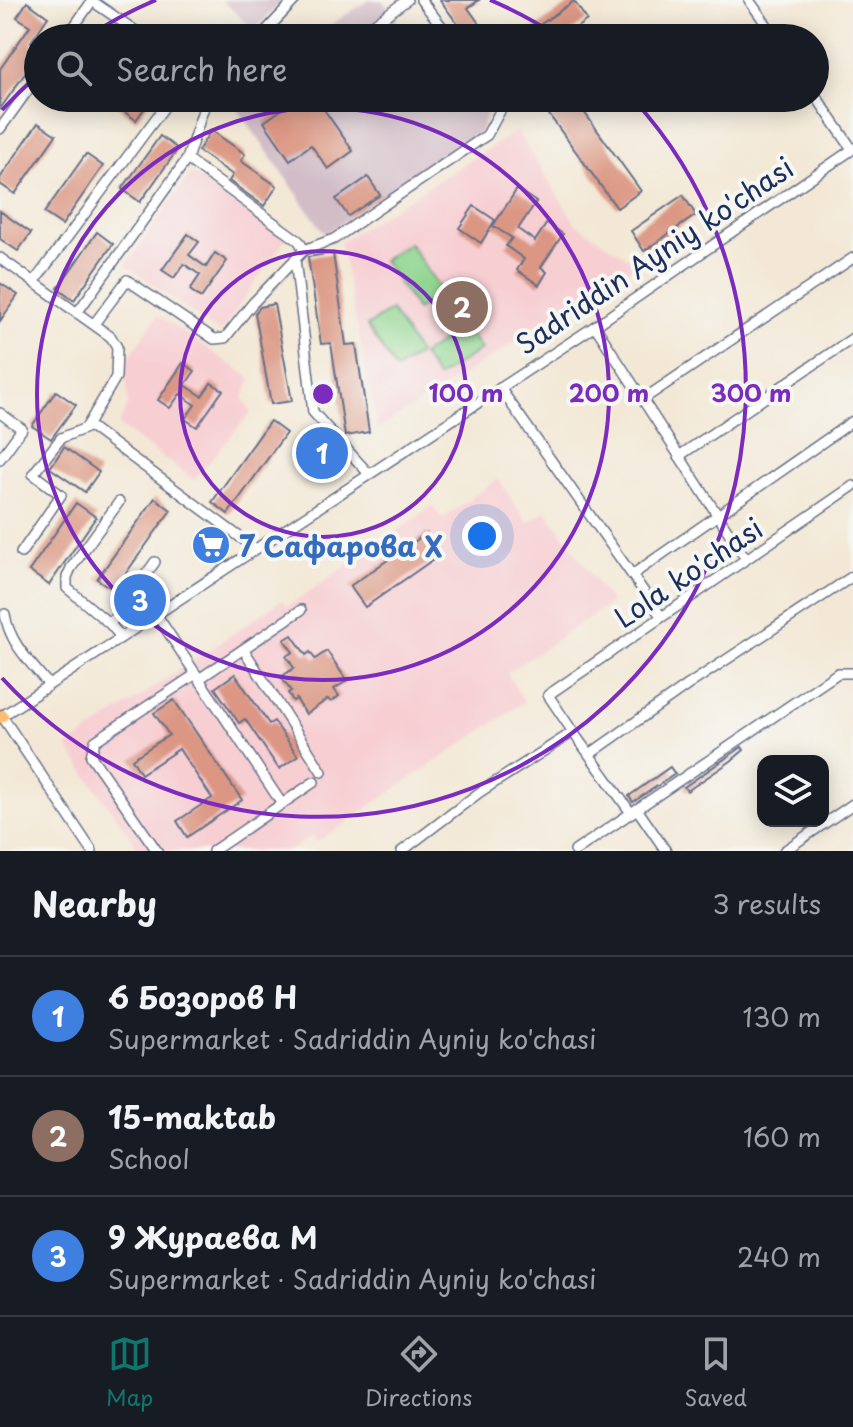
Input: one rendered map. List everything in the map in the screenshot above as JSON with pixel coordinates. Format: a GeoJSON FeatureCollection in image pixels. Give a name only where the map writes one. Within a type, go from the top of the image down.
{"type":"FeatureCollection","features":[{"type":"Feature","properties":{"kind":"street"},"geometry":{"type":"LineString","coordinates":[[272,24],[295,0]]}},
{"type":"Feature","properties":{"kind":"street"},"geometry":{"type":"LineString","coordinates":[[374,24],[407,0]]}},
{"type":"Feature","properties":{"kind":"street"},"geometry":{"type":"LineString","coordinates":[[421,0],[440,24]]}},
{"type":"Feature","properties":{"kind":"street"},"geometry":{"type":"LineString","coordinates":[[749,0],[766,24]]}},
{"type":"Feature","properties":{"kind":"street"},"geometry":{"type":"LineString","coordinates":[[76,24],[92,1],[126,24]]}},
{"type":"Feature","properties":{"kind":"street"},"geometry":{"type":"LineString","coordinates":[[0,129],[24,96]]}},
{"type":"Feature","properties":{"kind":"street"},"geometry":{"type":"LineString","coordinates":[[34,282],[161,112]]}},
{"type":"Feature","properties":{"kind":"street"},"geometry":{"type":"LineString","coordinates":[[77,313],[187,159],[202,112]]}},
{"type":"Feature","properties":{"kind":"street"},"geometry":{"type":"LineString","coordinates":[[109,268],[214,339],[225,338],[252,304],[304,250],[334,239],[487,135],[499,112]]}},
{"type":"Feature","properties":{"kind":"street"},"geometry":{"type":"LineString","coordinates":[[827,112],[853,149]]}},
{"type":"Feature","properties":{"kind":"street","name":"Sadriddin Ayniy ko'chasi"},"geometry":{"type":"LineString","coordinates":[[1,716],[595,326],[853,149]]}},
{"type":"Feature","properties":{"kind":"street"},"geometry":{"type":"LineString","coordinates":[[187,159],[299,241],[304,250]]}},
{"type":"Feature","properties":{"kind":"street"},"geometry":{"type":"LineString","coordinates":[[0,258],[94,324],[111,337],[117,347],[116,377],[88,425],[61,438],[33,474],[61,495],[21,553]]}},
{"type":"Feature","properties":{"kind":"street"},"geometry":{"type":"LineString","coordinates":[[642,400],[853,258]]}},
{"type":"Feature","properties":{"kind":"street"},"geometry":{"type":"LineString","coordinates":[[295,259],[313,412],[369,474]]}},
{"type":"Feature","properties":{"kind":"street"},"geometry":{"type":"LineString","coordinates":[[94,324],[127,280]]}},
{"type":"Feature","properties":{"kind":"street"},"geometry":{"type":"LineString","coordinates":[[595,326],[746,559]]}},
{"type":"Feature","properties":{"kind":"street"},"geometry":{"type":"LineString","coordinates":[[679,456],[853,338]]}},
{"type":"Feature","properties":{"kind":"street"},"geometry":{"type":"LineString","coordinates":[[500,388],[661,616]]}},
{"type":"Feature","properties":{"kind":"street"},"geometry":{"type":"LineString","coordinates":[[0,413],[22,429],[0,459]]}},
{"type":"Feature","properties":{"kind":"street"},"geometry":{"type":"LineString","coordinates":[[632,575],[853,421]]}},
{"type":"Feature","properties":{"kind":"street"},"geometry":{"type":"LineString","coordinates":[[88,425],[256,549]]}},
{"type":"Feature","properties":{"kind":"street","name":"Lola ko'chasi"},"geometry":{"type":"LineString","coordinates":[[573,732],[548,695],[853,486]]}},
{"type":"Feature","properties":{"kind":"street"},"geometry":{"type":"LineString","coordinates":[[119,502],[71,568],[67,588],[121,637]]}},
{"type":"Feature","properties":{"kind":"street"},"geometry":{"type":"LineString","coordinates":[[110,624],[155,562]]}},
{"type":"Feature","properties":{"kind":"street"},"geometry":{"type":"LineString","coordinates":[[590,754],[853,576]]}},
{"type":"Feature","properties":{"kind":"street"},"geometry":{"type":"LineString","coordinates":[[157,851],[91,756],[95,741],[244,650],[301,610]]}},
{"type":"Feature","properties":{"kind":"street"},"geometry":{"type":"LineString","coordinates":[[5,614],[13,642],[49,685]]}},
{"type":"Feature","properties":{"kind":"street"},"geometry":{"type":"LineString","coordinates":[[156,614],[282,804]]}},
{"type":"Feature","properties":{"kind":"street"},"geometry":{"type":"LineString","coordinates":[[244,650],[322,772]]}},
{"type":"Feature","properties":{"kind":"street"},"geometry":{"type":"LineString","coordinates":[[575,851],[838,673],[853,673]]}},
{"type":"Feature","properties":{"kind":"street"},"geometry":{"type":"LineString","coordinates":[[1,716],[92,851]]}},
{"type":"Feature","properties":{"kind":"street"},"geometry":{"type":"LineString","coordinates":[[402,851],[480,792],[573,732],[666,851]]}},
{"type":"Feature","properties":{"kind":"street"},"geometry":{"type":"LineString","coordinates":[[213,851],[314,782]]}},
{"type":"Feature","properties":{"kind":"street"},"geometry":{"type":"LineString","coordinates":[[784,851],[853,804]]}},
{"type":"Feature","properties":{"kind":"shaded area"},"geometry":{"type":"Polygon","coordinates":[[[222,0],[283,0],[260,24],[248,24],[222,0]]]}},
{"type":"Feature","properties":{"kind":"shaded area"},"geometry":{"type":"Polygon","coordinates":[[[369,0],[382,0],[398,24],[332,24],[369,0]]]}},
{"type":"Feature","properties":{"kind":"shaded area"},"geometry":{"type":"Polygon","coordinates":[[[240,112],[487,112],[481,131],[325,234],[240,112]]]}},
{"type":"Feature","properties":{"kind":"shaded area"},"geometry":{"type":"Polygon","coordinates":[[[517,131],[576,224],[638,264],[378,429],[340,242],[517,131]]]}},
{"type":"Feature","properties":{"kind":"shaded area"},"geometry":{"type":"Polygon","coordinates":[[[191,173],[287,237],[220,333],[126,265],[191,173]]]}},
{"type":"Feature","properties":{"kind":"shaded area"},"geometry":{"type":"Polygon","coordinates":[[[158,315],[251,378],[243,399],[251,412],[194,480],[118,425],[128,405],[125,363],[158,315]]]}},
{"type":"Feature","properties":{"kind":"shaded area"},"geometry":{"type":"Polygon","coordinates":[[[498,479],[528,523],[546,510],[611,603],[507,673],[524,702],[317,842],[312,836],[289,851],[140,851],[67,747],[282,600],[287,606],[300,598],[433,506],[442,519],[498,479]]]}},
{"type":"Feature","properties":{"kind":"green space"},"geometry":{"type":"Polygon","coordinates":[[[409,243],[443,293],[417,310],[383,260],[409,243]]]}},
{"type":"Feature","properties":{"kind":"green space"},"geometry":{"type":"Polygon","coordinates":[[[391,310],[419,354],[396,370],[367,326],[391,310]]]}},
{"type":"Feature","properties":{"kind":"green space"},"geometry":{"type":"Polygon","coordinates":[[[465,326],[481,349],[437,378],[422,355],[465,326]]]}},
{"type":"Feature","properties":{"kind":"building"},"geometry":{"type":"Polygon","coordinates":[[[440,0],[479,0],[468,8],[479,24],[458,24],[440,0]]]}},
{"type":"Feature","properties":{"kind":"building"},"geometry":{"type":"Polygon","coordinates":[[[574,1],[587,20],[581,24],[541,24],[574,1]]]}},
{"type":"Feature","properties":{"kind":"building"},"geometry":{"type":"Polygon","coordinates":[[[27,2],[48,17],[43,24],[27,24],[17,17],[27,2]]]}},
{"type":"Feature","properties":{"kind":"building"},"geometry":{"type":"Polygon","coordinates":[[[24,35],[24,75],[0,109],[0,69],[24,35]]]}},
{"type":"Feature","properties":{"kind":"building"},"geometry":{"type":"Polygon","coordinates":[[[125,112],[142,112],[136,120],[125,112]]]}},
{"type":"Feature","properties":{"kind":"building"},"geometry":{"type":"Polygon","coordinates":[[[278,112],[326,112],[353,151],[328,169],[311,145],[290,160],[264,122],[278,112]]]}},
{"type":"Feature","properties":{"kind":"building"},"geometry":{"type":"Polygon","coordinates":[[[547,112],[584,112],[641,191],[617,208],[547,112]]]}},
{"type":"Feature","properties":{"kind":"building"},"geometry":{"type":"Polygon","coordinates":[[[38,123],[56,135],[15,194],[0,184],[0,178],[38,123]]]}},
{"type":"Feature","properties":{"kind":"building"},"geometry":{"type":"Polygon","coordinates":[[[211,130],[245,154],[241,161],[277,186],[264,206],[229,181],[233,175],[198,151],[211,130]]]}},
{"type":"Feature","properties":{"kind":"building"},"geometry":{"type":"Polygon","coordinates":[[[160,136],[178,149],[140,202],[122,189],[160,136]]]}},
{"type":"Feature","properties":{"kind":"building"},"geometry":{"type":"Polygon","coordinates":[[[86,154],[103,166],[62,225],[44,213],[86,154]]]}},
{"type":"Feature","properties":{"kind":"building"},"geometry":{"type":"Polygon","coordinates":[[[368,177],[380,195],[348,216],[336,199],[368,177]]]}},
{"type":"Feature","properties":{"kind":"building"},"geometry":{"type":"Polygon","coordinates":[[[517,189],[536,202],[518,229],[535,241],[547,223],[563,234],[541,267],[547,272],[539,285],[517,270],[524,259],[506,246],[512,238],[493,226],[517,189]]]}},
{"type":"Feature","properties":{"kind":"building"},"geometry":{"type":"Polygon","coordinates":[[[683,195],[696,215],[644,251],[631,231],[683,195]]]}},
{"type":"Feature","properties":{"kind":"building"},"geometry":{"type":"Polygon","coordinates":[[[474,206],[495,220],[481,243],[459,228],[474,206]]]}},
{"type":"Feature","properties":{"kind":"building"},"geometry":{"type":"Polygon","coordinates":[[[0,211],[31,233],[18,251],[0,239],[0,211]]]}},
{"type":"Feature","properties":{"kind":"building"},"geometry":{"type":"Polygon","coordinates":[[[97,232],[113,244],[74,300],[58,288],[97,232]]]}},
{"type":"Feature","properties":{"kind":"building"},"geometry":{"type":"Polygon","coordinates":[[[188,234],[199,242],[189,255],[206,267],[215,253],[227,261],[201,298],[190,290],[200,275],[184,264],[174,278],[162,270],[188,234]]]}},
{"type":"Feature","properties":{"kind":"building"},"geometry":{"type":"Polygon","coordinates":[[[333,253],[346,345],[356,344],[369,432],[345,436],[331,343],[321,344],[308,257],[333,253]]]}},
{"type":"Feature","properties":{"kind":"building"},"geometry":{"type":"Polygon","coordinates":[[[0,283],[18,295],[0,321],[0,283]]]}},
{"type":"Feature","properties":{"kind":"building"},"geometry":{"type":"Polygon","coordinates":[[[274,304],[292,401],[271,404],[255,313],[260,307],[274,304]]]}},
{"type":"Feature","properties":{"kind":"building"},"geometry":{"type":"Polygon","coordinates":[[[183,363],[195,371],[185,385],[202,396],[211,383],[223,390],[197,427],[185,419],[195,405],[180,394],[170,408],[158,400],[183,363]]]}},
{"type":"Feature","properties":{"kind":"building"},"geometry":{"type":"Polygon","coordinates":[[[56,391],[76,405],[51,439],[32,426],[56,391]]]}},
{"type":"Feature","properties":{"kind":"building"},"geometry":{"type":"Polygon","coordinates":[[[270,421],[286,433],[228,514],[212,502],[270,421]]]}},
{"type":"Feature","properties":{"kind":"building"},"geometry":{"type":"Polygon","coordinates":[[[64,447],[99,472],[85,492],[50,468],[64,447]]]}},
{"type":"Feature","properties":{"kind":"building"},"geometry":{"type":"Polygon","coordinates":[[[155,498],[171,510],[114,590],[97,579],[155,498]]]}},
{"type":"Feature","properties":{"kind":"building"},"geometry":{"type":"Polygon","coordinates":[[[76,503],[96,517],[49,585],[29,571],[76,503]]]}},
{"type":"Feature","properties":{"kind":"building"},"geometry":{"type":"Polygon","coordinates":[[[427,533],[441,554],[365,607],[350,586],[427,533]]]}},
{"type":"Feature","properties":{"kind":"building"},"geometry":{"type":"Polygon","coordinates":[[[292,635],[306,655],[310,652],[315,659],[327,651],[347,681],[334,689],[339,696],[331,702],[328,699],[306,714],[296,699],[293,701],[288,693],[291,691],[281,677],[294,668],[286,656],[293,652],[284,640],[292,635]]]}},
{"type":"Feature","properties":{"kind":"building"},"geometry":{"type":"Polygon","coordinates":[[[235,674],[269,724],[274,721],[298,756],[279,769],[245,719],[239,723],[215,688],[235,674]]]}},
{"type":"Feature","properties":{"kind":"building"},"geometry":{"type":"Polygon","coordinates":[[[174,700],[242,800],[187,837],[177,821],[212,798],[179,749],[141,774],[132,759],[169,735],[154,713],[174,700]]]}},
{"type":"Feature","properties":{"kind":"building"},"geometry":{"type":"Polygon","coordinates":[[[742,747],[744,750],[731,761],[687,791],[684,787],[742,747]]]}},
{"type":"Feature","properties":{"kind":"building"},"geometry":{"type":"Polygon","coordinates":[[[670,767],[675,774],[633,802],[629,796],[670,767]]]}},
{"type":"Feature","properties":{"kind":"place","name":"15-maktab"},"geometry":{"type":"Point","coordinates":[462,307]}},
{"type":"Feature","properties":{"kind":"place","name":"6 Бозоров Н"},"geometry":{"type":"Point","coordinates":[322,453]}},
{"type":"Feature","properties":{"kind":"place","name":"7 Сафарова Х"},"geometry":{"type":"Point","coordinates":[211,545]}},
{"type":"Feature","properties":{"kind":"place","name":"9 Жураева М"},"geometry":{"type":"Point","coordinates":[140,600]}}]}
